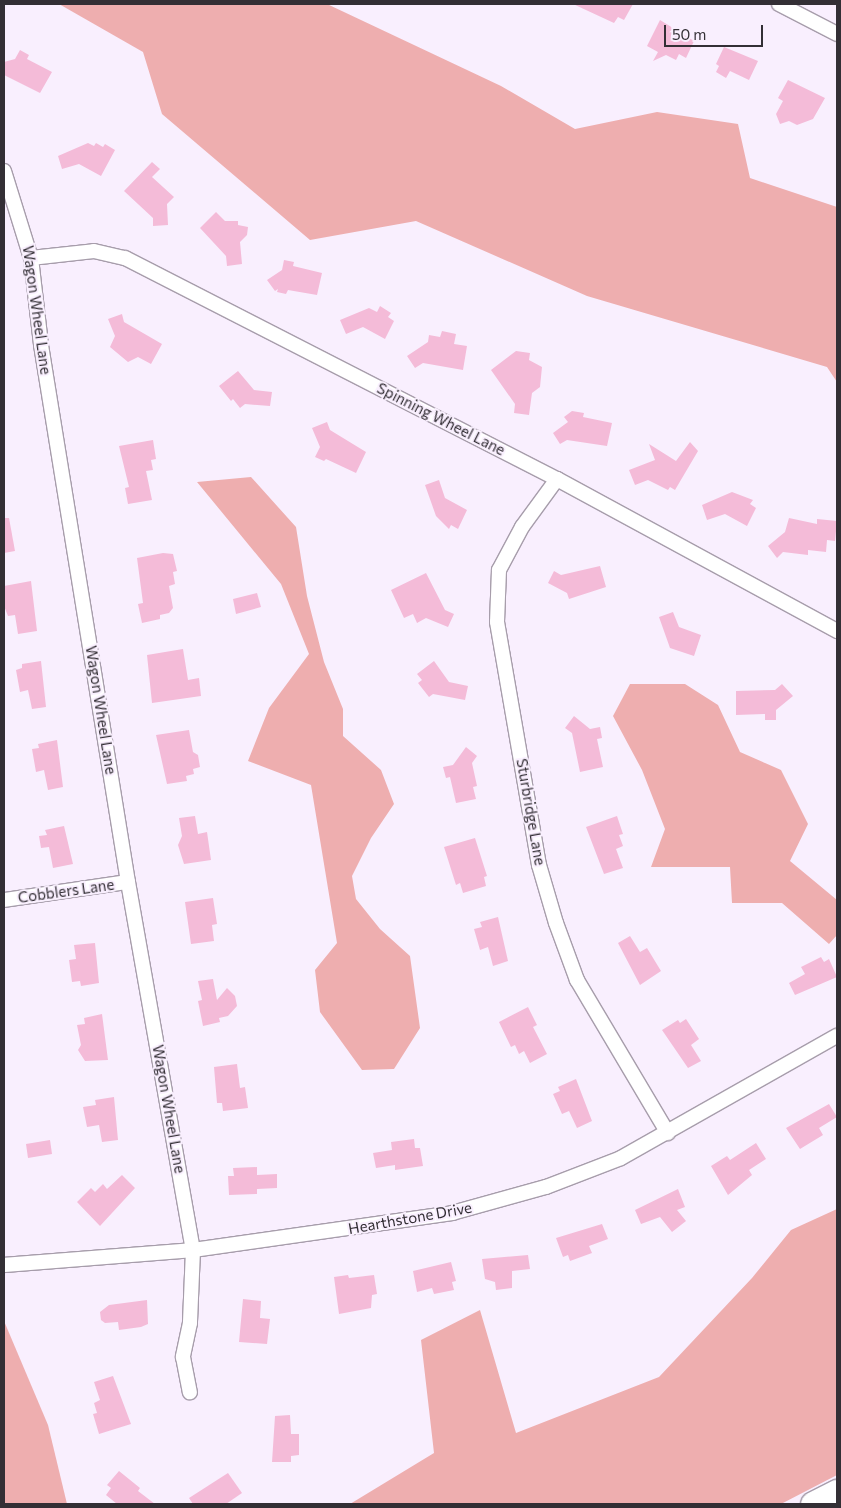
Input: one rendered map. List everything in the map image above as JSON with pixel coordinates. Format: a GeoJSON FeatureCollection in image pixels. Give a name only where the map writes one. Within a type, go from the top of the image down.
{"type":"FeatureCollection","features":[{"type":"Feature","properties":{"kind":"highway"},"geometry":{"type":"LineString","coordinates":[[813,1504],[837,1492]]}},
{"type":"Feature","properties":{"kind":"street"},"geometry":{"type":"LineString","coordinates":[[779,4],[837,34]]}},
{"type":"Feature","properties":{"kind":"street","name":"Wagon Wheel Lane"},"geometry":{"type":"LineString","coordinates":[[4,171],[31,258],[41,346],[128,882],[193,1250],[190,1323],[183,1357],[190,1392]]}},
{"type":"Feature","properties":{"kind":"street","name":"Spinning Wheel Lane"},"geometry":{"type":"LineString","coordinates":[[31,258],[94,251],[125,258],[557,479],[837,631]]}},
{"type":"Feature","properties":{"kind":"street","name":"Sturbridge Lane"},"geometry":{"type":"LineString","coordinates":[[557,479],[522,527],[500,570],[497,622],[539,865],[556,922],[577,980],[668,1133]]}},
{"type":"Feature","properties":{"kind":"street","name":"Cobblers Lane"},"geometry":{"type":"LineString","coordinates":[[4,900],[128,882]]}},
{"type":"Feature","properties":{"kind":"street","name":"Hearthstone Drive"},"geometry":{"type":"LineString","coordinates":[[4,1265],[193,1250],[452,1213],[546,1187],[621,1158],[837,1036]]}},
{"type":"Feature","properties":{"kind":"shaded area"},"geometry":{"type":"Polygon","coordinates":[[[59,4],[327,4],[501,86],[575,129],[657,112],[738,124],[750,178],[837,207],[837,382],[827,367],[587,296],[416,221],[310,240],[162,114],[143,52],[59,4]]]}},
{"type":"Feature","properties":{"kind":"shaded area"},"geometry":{"type":"Polygon","coordinates":[[[251,477],[296,527],[307,596],[324,662],[343,709],[343,736],[381,770],[394,804],[371,838],[352,876],[356,899],[380,929],[410,956],[420,1028],[394,1069],[362,1070],[320,1012],[315,970],[337,943],[311,785],[248,761],[269,708],[309,654],[281,584],[197,482],[251,477]]]}},
{"type":"Feature","properties":{"kind":"shaded area"},"geometry":{"type":"Polygon","coordinates":[[[630,684],[685,684],[718,705],[740,752],[781,770],[808,824],[790,861],[837,900],[837,935],[829,944],[782,903],[732,903],[730,867],[651,867],[665,829],[642,770],[613,716],[630,684]]]}},
{"type":"Feature","properties":{"kind":"shaded area"},"geometry":{"type":"Polygon","coordinates":[[[837,1209],[837,1475],[781,1504],[350,1504],[434,1453],[421,1340],[480,1310],[516,1433],[659,1377],[752,1278],[791,1230],[837,1209]]]}},
{"type":"Feature","properties":{"kind":"shaded area"},"geometry":{"type":"Polygon","coordinates":[[[4,1321],[48,1425],[67,1504],[4,1504],[4,1321]]]}},
{"type":"Feature","properties":{"kind":"building"},"geometry":{"type":"Polygon","coordinates":[[[573,4],[633,4],[624,20],[618,17],[614,23],[573,4]]]}},
{"type":"Feature","properties":{"kind":"building"},"geometry":{"type":"Polygon","coordinates":[[[660,20],[694,41],[686,58],[679,54],[676,60],[666,55],[653,61],[658,52],[647,46],[660,20]]]}},
{"type":"Feature","properties":{"kind":"building"},"geometry":{"type":"Polygon","coordinates":[[[724,47],[758,61],[749,80],[730,71],[726,78],[716,72],[719,66],[716,64],[724,47]]]}},
{"type":"Feature","properties":{"kind":"building"},"geometry":{"type":"Polygon","coordinates":[[[20,50],[29,55],[27,59],[52,72],[40,93],[4,75],[4,62],[15,59],[20,50]]]}},
{"type":"Feature","properties":{"kind":"building"},"geometry":{"type":"Polygon","coordinates":[[[788,80],[825,98],[813,119],[797,125],[789,121],[780,124],[776,114],[783,101],[778,98],[788,80]]]}},
{"type":"Feature","properties":{"kind":"building"},"geometry":{"type":"Polygon","coordinates":[[[88,143],[94,146],[96,143],[103,147],[105,144],[115,150],[101,176],[79,164],[62,169],[58,156],[88,143]]]}},
{"type":"Feature","properties":{"kind":"building"},"geometry":{"type":"Polygon","coordinates":[[[152,162],[160,169],[152,177],[174,197],[167,204],[168,225],[153,226],[153,218],[124,191],[152,162]]]}},
{"type":"Feature","properties":{"kind":"building"},"geometry":{"type":"Polygon","coordinates":[[[216,212],[225,221],[238,221],[238,225],[248,227],[247,235],[240,242],[242,264],[227,266],[226,256],[200,228],[216,212]]]}},
{"type":"Feature","properties":{"kind":"building"},"geometry":{"type":"Polygon","coordinates":[[[284,260],[294,262],[293,266],[322,273],[317,295],[288,290],[286,294],[277,292],[278,289],[275,291],[267,280],[282,270],[284,260]]]}},
{"type":"Feature","properties":{"kind":"building"},"geometry":{"type":"Polygon","coordinates":[[[380,306],[391,313],[388,317],[394,321],[385,339],[363,327],[346,334],[340,320],[369,308],[377,312],[380,306]]]}},
{"type":"Feature","properties":{"kind":"building"},"geometry":{"type":"Polygon","coordinates":[[[122,314],[124,322],[162,344],[151,364],[138,357],[128,362],[110,347],[115,336],[108,319],[122,314]]]}},
{"type":"Feature","properties":{"kind":"building"},"geometry":{"type":"Polygon","coordinates":[[[442,331],[456,334],[454,344],[467,346],[463,370],[423,363],[415,368],[407,356],[428,342],[429,335],[440,337],[442,331]]]}},
{"type":"Feature","properties":{"kind":"building"},"geometry":{"type":"Polygon","coordinates":[[[516,351],[530,353],[529,360],[542,367],[540,387],[532,393],[529,415],[514,413],[515,404],[491,370],[516,351]]]}},
{"type":"Feature","properties":{"kind":"building"},"geometry":{"type":"Polygon","coordinates":[[[238,371],[254,390],[272,392],[270,406],[245,404],[240,408],[233,399],[231,401],[219,386],[238,371]]]}},
{"type":"Feature","properties":{"kind":"building"},"geometry":{"type":"Polygon","coordinates":[[[572,411],[584,413],[583,417],[612,423],[607,446],[567,440],[560,444],[553,433],[568,422],[564,417],[572,411]]]}},
{"type":"Feature","properties":{"kind":"building"},"geometry":{"type":"Polygon","coordinates":[[[327,422],[330,430],[366,452],[356,473],[326,459],[324,461],[315,457],[320,447],[312,428],[327,422]]]}},
{"type":"Feature","properties":{"kind":"building"},"geometry":{"type":"Polygon","coordinates":[[[153,440],[156,459],[151,460],[153,470],[146,471],[152,500],[128,504],[125,488],[129,487],[119,446],[153,440]]]}},
{"type":"Feature","properties":{"kind":"building"},"geometry":{"type":"Polygon","coordinates":[[[690,442],[698,451],[675,490],[670,487],[668,490],[648,480],[635,485],[629,470],[655,460],[649,444],[676,461],[690,442]]]}},
{"type":"Feature","properties":{"kind":"building"},"geometry":{"type":"Polygon","coordinates":[[[439,480],[445,498],[467,510],[458,529],[451,525],[449,529],[436,516],[425,485],[439,480]]]}},
{"type":"Feature","properties":{"kind":"building"},"geometry":{"type":"Polygon","coordinates":[[[732,492],[753,500],[750,504],[756,508],[747,526],[725,514],[707,520],[702,505],[732,492]]]}},
{"type":"Feature","properties":{"kind":"building"},"geometry":{"type":"Polygon","coordinates":[[[4,518],[9,518],[15,551],[4,553],[4,518]]]}},
{"type":"Feature","properties":{"kind":"building"},"geometry":{"type":"Polygon","coordinates":[[[789,518],[817,524],[817,519],[837,521],[835,541],[827,540],[826,552],[808,550],[808,555],[783,552],[777,558],[768,546],[785,532],[789,518]]]}},
{"type":"Feature","properties":{"kind":"building"},"geometry":{"type":"Polygon","coordinates":[[[163,553],[173,554],[177,571],[173,572],[175,584],[169,586],[173,608],[169,613],[160,615],[160,619],[142,623],[138,604],[143,603],[137,558],[163,553]]]}},
{"type":"Feature","properties":{"kind":"building"},"geometry":{"type":"Polygon","coordinates":[[[600,566],[606,587],[569,599],[567,593],[548,583],[554,571],[561,575],[600,566]]]}},
{"type":"Feature","properties":{"kind":"building"},"geometry":{"type":"Polygon","coordinates":[[[426,573],[445,610],[454,614],[448,627],[426,618],[417,623],[413,614],[404,618],[391,590],[426,573]]]}},
{"type":"Feature","properties":{"kind":"building"},"geometry":{"type":"Polygon","coordinates":[[[31,581],[37,631],[18,634],[15,615],[8,616],[4,606],[4,586],[31,581]]]}},
{"type":"Feature","properties":{"kind":"building"},"geometry":{"type":"Polygon","coordinates":[[[257,593],[261,607],[236,614],[233,599],[257,593]]]}},
{"type":"Feature","properties":{"kind":"building"},"geometry":{"type":"Polygon","coordinates":[[[673,612],[679,627],[701,635],[694,656],[670,648],[659,617],[673,612]]]}},
{"type":"Feature","properties":{"kind":"building"},"geometry":{"type":"Polygon","coordinates":[[[183,649],[188,680],[199,678],[201,696],[152,703],[147,655],[183,649]]]}},
{"type":"Feature","properties":{"kind":"building"},"geometry":{"type":"Polygon","coordinates":[[[41,661],[46,707],[32,709],[28,690],[20,692],[16,670],[22,668],[22,664],[41,661]]]}},
{"type":"Feature","properties":{"kind":"building"},"geometry":{"type":"Polygon","coordinates":[[[434,661],[449,682],[468,686],[465,700],[433,694],[429,697],[418,683],[422,680],[417,674],[434,661]]]}},
{"type":"Feature","properties":{"kind":"building"},"geometry":{"type":"Polygon","coordinates":[[[782,684],[793,696],[776,710],[776,720],[765,720],[765,714],[736,715],[736,691],[775,690],[782,684]]]}},
{"type":"Feature","properties":{"kind":"building"},"geometry":{"type":"Polygon","coordinates":[[[574,716],[590,729],[600,727],[602,738],[597,739],[603,767],[580,772],[572,733],[565,728],[574,716]]]}},
{"type":"Feature","properties":{"kind":"building"},"geometry":{"type":"Polygon","coordinates":[[[189,730],[193,752],[198,755],[200,767],[193,769],[194,774],[186,776],[187,781],[167,784],[156,735],[189,730]]]}},
{"type":"Feature","properties":{"kind":"building"},"geometry":{"type":"Polygon","coordinates":[[[57,740],[63,787],[48,790],[44,770],[36,772],[32,749],[39,748],[38,744],[57,740]]]}},
{"type":"Feature","properties":{"kind":"building"},"geometry":{"type":"Polygon","coordinates":[[[466,747],[477,756],[472,763],[477,786],[473,787],[476,799],[456,803],[450,777],[446,778],[443,767],[453,765],[466,747]]]}},
{"type":"Feature","properties":{"kind":"building"},"geometry":{"type":"Polygon","coordinates":[[[195,816],[198,834],[207,832],[211,860],[184,864],[178,845],[182,836],[179,818],[195,816]]]}},
{"type":"Feature","properties":{"kind":"building"},"geometry":{"type":"Polygon","coordinates":[[[617,816],[623,834],[619,835],[623,846],[616,849],[623,868],[604,874],[586,827],[617,816]]]}},
{"type":"Feature","properties":{"kind":"building"},"geometry":{"type":"Polygon","coordinates":[[[64,826],[73,864],[53,868],[49,847],[41,848],[39,836],[47,835],[45,830],[64,826]]]}},
{"type":"Feature","properties":{"kind":"building"},"geometry":{"type":"Polygon","coordinates":[[[475,838],[487,876],[484,877],[486,886],[463,893],[460,883],[456,885],[444,847],[475,838]]]}},
{"type":"Feature","properties":{"kind":"building"},"geometry":{"type":"Polygon","coordinates":[[[213,898],[217,924],[212,925],[214,941],[191,944],[185,902],[213,898]]]}},
{"type":"Feature","properties":{"kind":"building"},"geometry":{"type":"Polygon","coordinates":[[[498,917],[508,961],[493,966],[488,947],[480,950],[474,929],[482,927],[480,922],[498,917]]]}},
{"type":"Feature","properties":{"kind":"building"},"geometry":{"type":"Polygon","coordinates":[[[630,936],[640,952],[647,948],[661,971],[640,985],[618,943],[630,936]]]}},
{"type":"Feature","properties":{"kind":"building"},"geometry":{"type":"Polygon","coordinates":[[[95,943],[99,983],[81,986],[80,981],[72,982],[69,960],[76,959],[74,945],[95,943]]]}},
{"type":"Feature","properties":{"kind":"building"},"geometry":{"type":"Polygon","coordinates":[[[821,957],[824,962],[829,959],[837,977],[795,995],[789,983],[805,974],[801,967],[821,957]]]}},
{"type":"Feature","properties":{"kind":"building"},"geometry":{"type":"Polygon","coordinates":[[[213,979],[217,1000],[227,988],[235,996],[237,1006],[228,1016],[219,1018],[220,1022],[203,1026],[198,1001],[202,1000],[198,981],[213,979]]]}},
{"type":"Feature","properties":{"kind":"building"},"geometry":{"type":"Polygon","coordinates":[[[528,1007],[537,1025],[533,1027],[547,1054],[530,1063],[524,1051],[519,1054],[515,1045],[511,1047],[499,1022],[528,1007]]]}},
{"type":"Feature","properties":{"kind":"building"},"geometry":{"type":"Polygon","coordinates":[[[102,1014],[108,1060],[85,1061],[78,1050],[81,1045],[77,1025],[85,1024],[84,1018],[102,1014]]]}},
{"type":"Feature","properties":{"kind":"building"},"geometry":{"type":"Polygon","coordinates":[[[686,1019],[699,1039],[691,1045],[701,1061],[688,1068],[662,1030],[678,1020],[680,1023],[686,1019]]]}},
{"type":"Feature","properties":{"kind":"building"},"geometry":{"type":"Polygon","coordinates":[[[237,1064],[240,1088],[245,1087],[248,1108],[223,1111],[222,1103],[217,1103],[214,1067],[237,1064]]]}},
{"type":"Feature","properties":{"kind":"building"},"geometry":{"type":"Polygon","coordinates":[[[576,1079],[592,1121],[577,1128],[569,1111],[562,1114],[553,1094],[560,1091],[558,1087],[576,1079]]]}},
{"type":"Feature","properties":{"kind":"building"},"geometry":{"type":"Polygon","coordinates":[[[114,1097],[118,1140],[102,1142],[99,1125],[87,1127],[83,1107],[96,1105],[95,1100],[114,1097]]]}},
{"type":"Feature","properties":{"kind":"building"},"geometry":{"type":"Polygon","coordinates":[[[829,1104],[837,1117],[819,1128],[823,1135],[800,1149],[786,1128],[829,1104]]]}},
{"type":"Feature","properties":{"kind":"building"},"geometry":{"type":"Polygon","coordinates":[[[414,1139],[415,1148],[420,1148],[423,1166],[395,1170],[395,1165],[376,1168],[373,1153],[392,1150],[391,1142],[414,1139]]]}},
{"type":"Feature","properties":{"kind":"building"},"geometry":{"type":"Polygon","coordinates":[[[50,1140],[52,1154],[28,1158],[26,1144],[50,1140]]]}},
{"type":"Feature","properties":{"kind":"building"},"geometry":{"type":"Polygon","coordinates":[[[756,1143],[766,1159],[749,1170],[752,1175],[728,1195],[711,1166],[727,1156],[730,1160],[756,1143]]]}},
{"type":"Feature","properties":{"kind":"building"},"geometry":{"type":"Polygon","coordinates":[[[257,1167],[257,1175],[277,1174],[277,1188],[257,1189],[257,1194],[229,1195],[228,1176],[234,1176],[233,1168],[257,1167]]]}},
{"type":"Feature","properties":{"kind":"building"},"geometry":{"type":"Polygon","coordinates":[[[122,1175],[135,1188],[100,1226],[77,1202],[91,1188],[95,1192],[103,1184],[107,1189],[122,1175]]]}},
{"type":"Feature","properties":{"kind":"building"},"geometry":{"type":"Polygon","coordinates":[[[678,1189],[685,1207],[677,1210],[686,1221],[672,1232],[660,1217],[641,1224],[635,1210],[678,1189]]]}},
{"type":"Feature","properties":{"kind":"building"},"geometry":{"type":"Polygon","coordinates":[[[602,1224],[608,1239],[589,1246],[592,1253],[570,1261],[568,1255],[563,1257],[556,1238],[602,1224]]]}},
{"type":"Feature","properties":{"kind":"building"},"geometry":{"type":"Polygon","coordinates":[[[528,1255],[530,1269],[512,1271],[512,1288],[496,1290],[495,1282],[485,1279],[482,1259],[528,1255]]]}},
{"type":"Feature","properties":{"kind":"building"},"geometry":{"type":"Polygon","coordinates":[[[451,1262],[456,1281],[452,1282],[454,1290],[434,1294],[432,1288],[417,1292],[413,1271],[451,1262]]]}},
{"type":"Feature","properties":{"kind":"building"},"geometry":{"type":"Polygon","coordinates":[[[348,1275],[349,1278],[374,1275],[377,1294],[372,1295],[371,1308],[339,1314],[334,1277],[348,1275]]]}},
{"type":"Feature","properties":{"kind":"building"},"geometry":{"type":"Polygon","coordinates":[[[243,1299],[261,1301],[260,1318],[270,1319],[267,1344],[239,1342],[243,1299]]]}},
{"type":"Feature","properties":{"kind":"building"},"geometry":{"type":"Polygon","coordinates":[[[147,1300],[148,1324],[141,1327],[119,1330],[118,1322],[105,1323],[101,1320],[100,1312],[109,1305],[147,1300]]]}},
{"type":"Feature","properties":{"kind":"building"},"geometry":{"type":"Polygon","coordinates":[[[113,1376],[131,1424],[99,1434],[93,1414],[97,1413],[94,1403],[100,1400],[94,1382],[113,1376]]]}},
{"type":"Feature","properties":{"kind":"building"},"geometry":{"type":"Polygon","coordinates":[[[290,1415],[291,1434],[299,1434],[299,1455],[291,1456],[291,1462],[272,1462],[275,1416],[290,1415]]]}},
{"type":"Feature","properties":{"kind":"building"},"geometry":{"type":"Polygon","coordinates":[[[119,1471],[140,1488],[138,1491],[155,1504],[117,1504],[106,1495],[111,1488],[107,1485],[119,1471]]]}},
{"type":"Feature","properties":{"kind":"building"},"geometry":{"type":"Polygon","coordinates":[[[228,1473],[242,1493],[226,1504],[193,1504],[189,1498],[228,1473]]]}}]}
